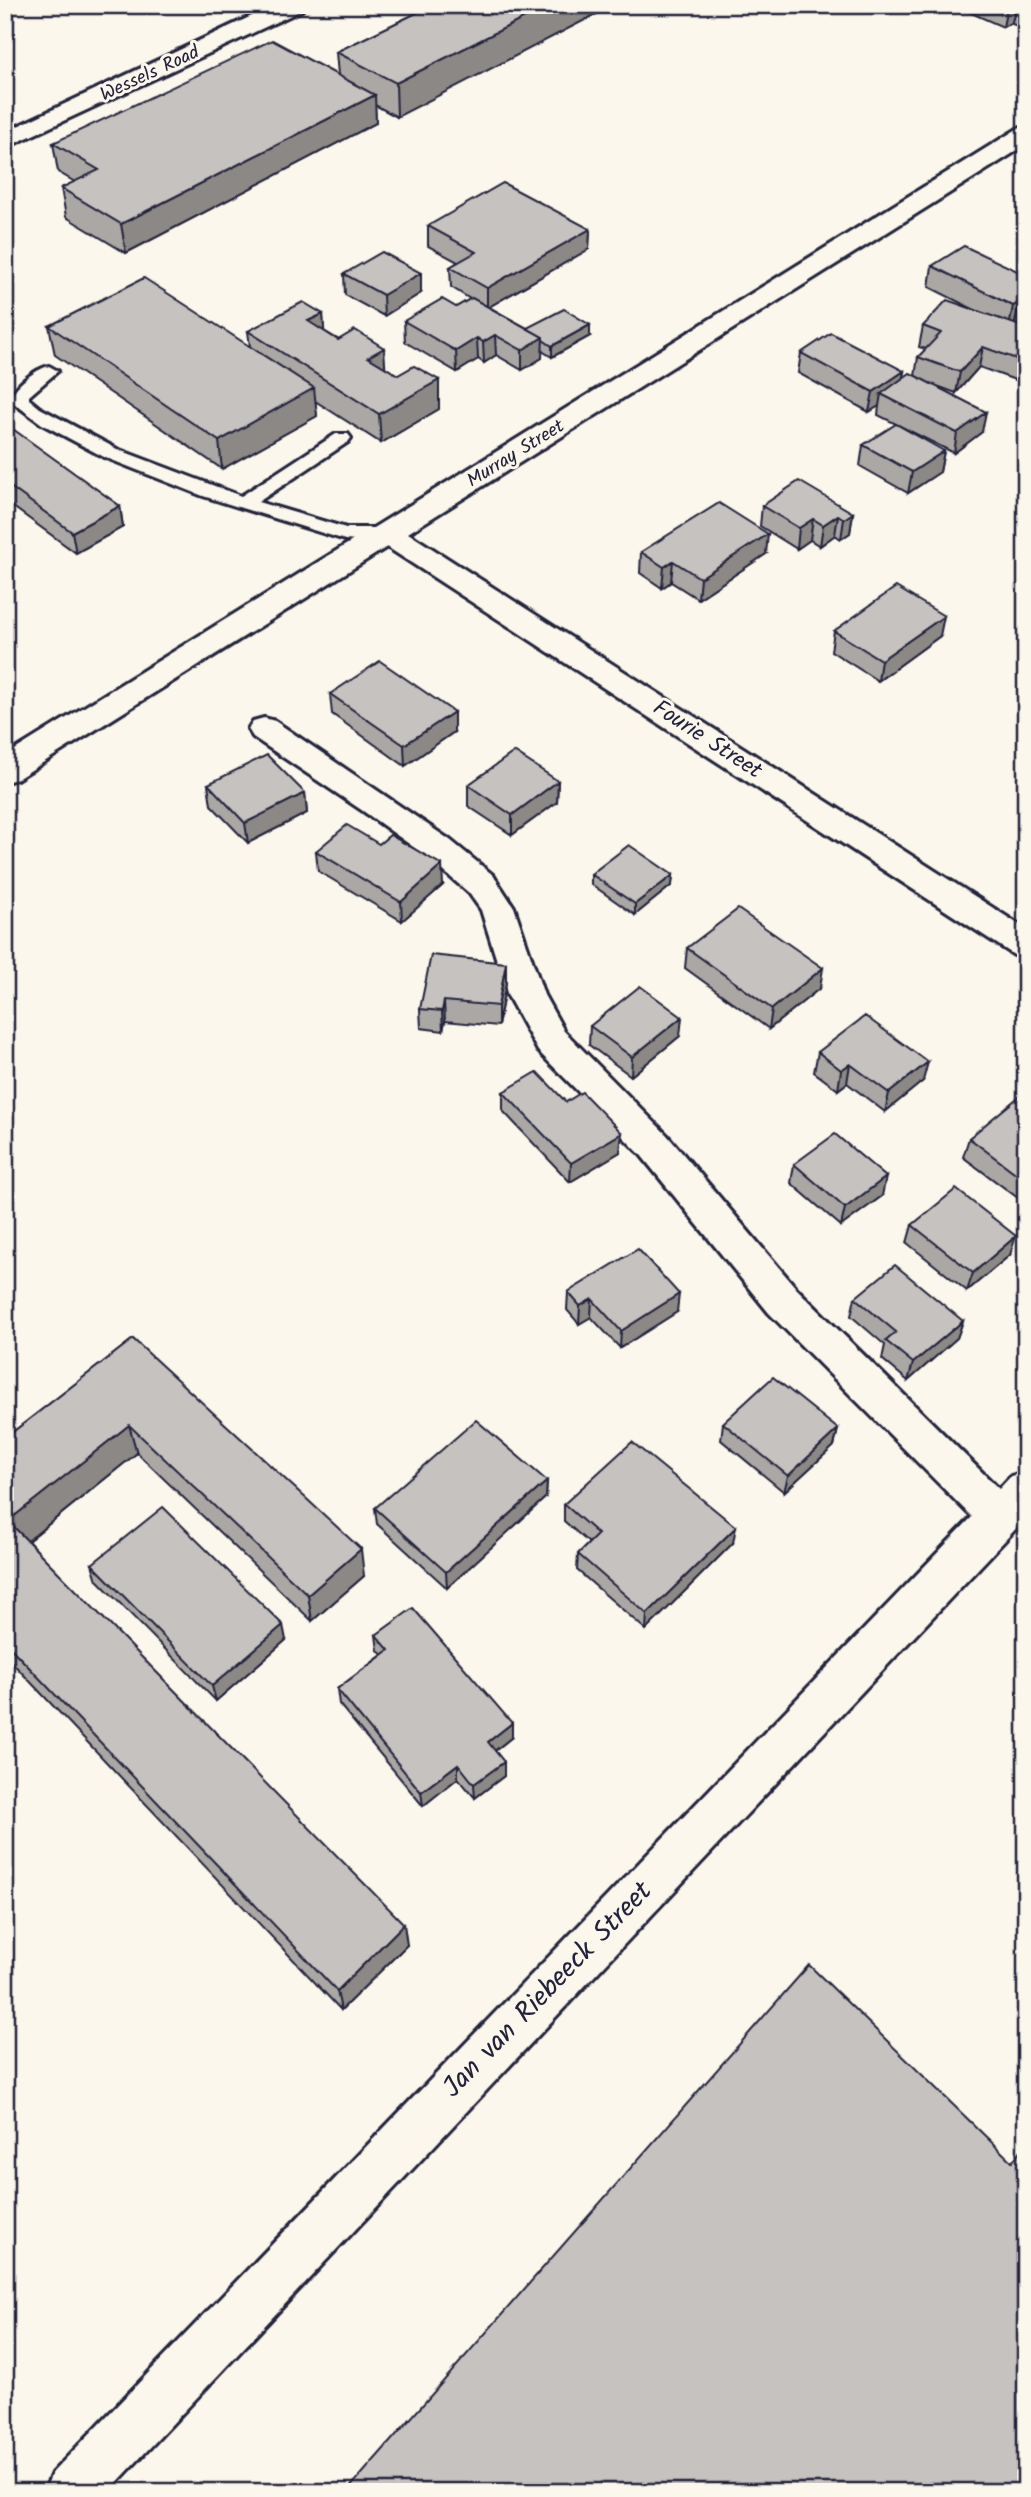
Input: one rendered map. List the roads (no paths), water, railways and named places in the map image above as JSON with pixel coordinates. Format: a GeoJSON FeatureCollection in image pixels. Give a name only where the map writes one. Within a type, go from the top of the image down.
{"type":"FeatureCollection","features":[{"type":"Feature","properties":{"kind":"street","name":"Wessels Road"},"geometry":{"type":"LineString","coordinates":[[5,141],[294,5]]}},
{"type":"Feature","properties":{"kind":"street","name":"Murray Street"},"geometry":{"type":"LineString","coordinates":[[5,771],[1026,134]]}},
{"type":"Feature","properties":{"kind":"street","name":"Fourie Street"},"geometry":{"type":"LineString","coordinates":[[388,534],[1026,946]]}},
{"type":"Feature","properties":{"kind":"street"},"geometry":{"type":"LineString","coordinates":[[264,729],[375,803],[438,848],[481,884],[497,907],[526,996],[551,1041],[654,1145],[783,1301],[1012,1503]]}},
{"type":"Feature","properties":{"kind":"street","name":"Jan van Riebeeck Street"},"geometry":{"type":"LineString","coordinates":[[71,2492],[1012,1503]]}},
{"type":"Feature","properties":{"kind":"lane"},"geometry":{"type":"LineString","coordinates":[[49,371],[20,394],[20,401],[35,414],[116,456],[345,534],[367,537],[388,534]]}},
{"type":"Feature","properties":{"kind":"lane"},"geometry":{"type":"LineString","coordinates":[[245,502],[342,438]]}}]}
